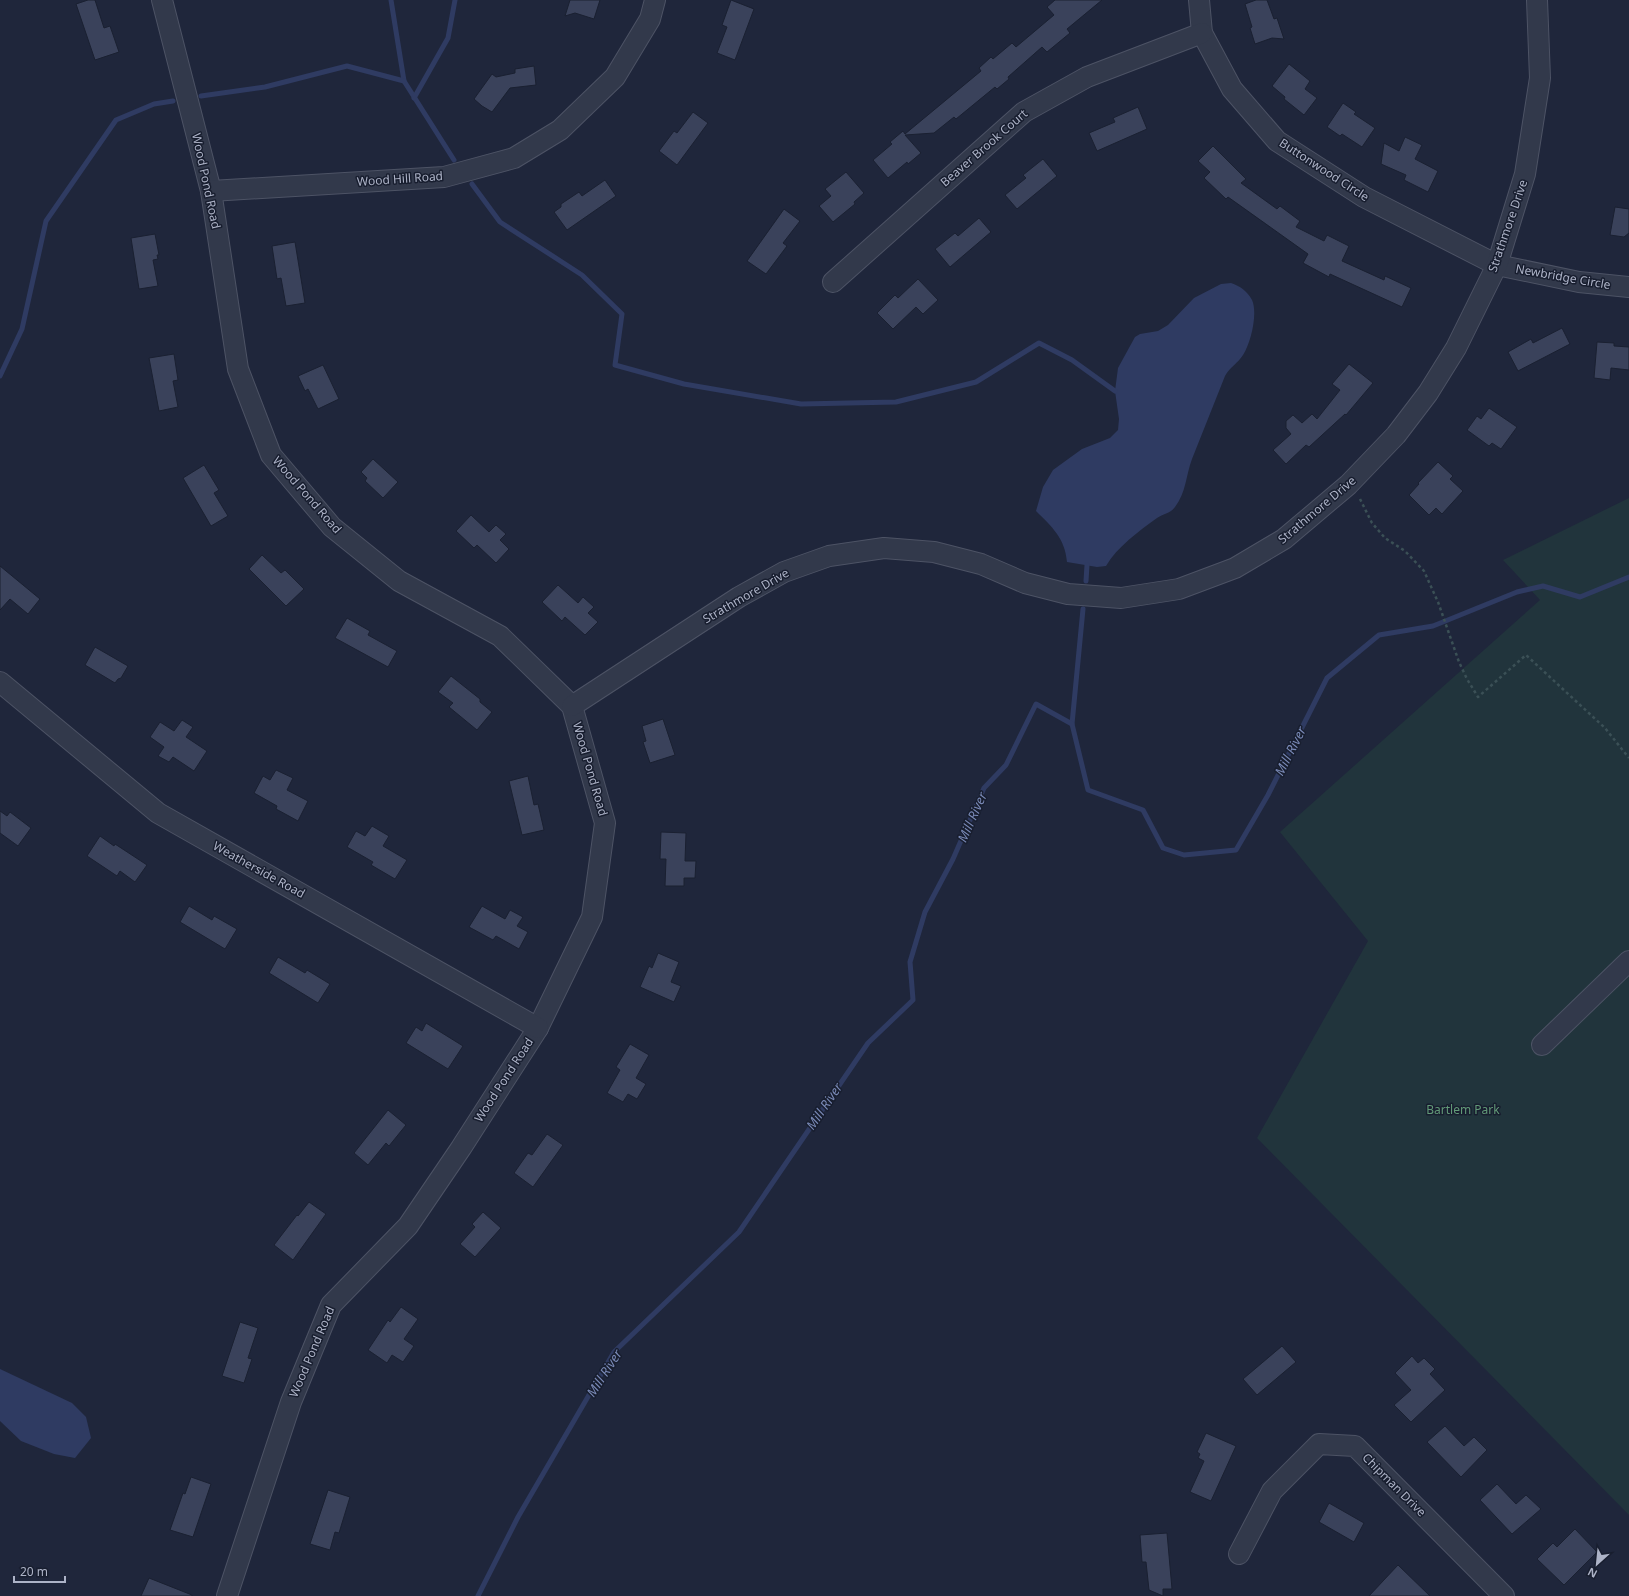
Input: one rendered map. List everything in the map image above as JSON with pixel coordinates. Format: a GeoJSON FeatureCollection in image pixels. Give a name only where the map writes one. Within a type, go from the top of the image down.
{"type":"FeatureCollection","features":[{"type":"Feature","properties":{"kind":"street","name":"Wood Pond Road"},"geometry":{"type":"LineString","coordinates":[[162,0],[211,191],[238,369],[271,455],[332,527],[399,581],[500,636],[572,706],[605,822],[592,917],[538,1028],[408,1226],[331,1305],[291,1402],[227,1596]]}},
{"type":"Feature","properties":{"kind":"street","name":"Wood Hill Road"},"geometry":{"type":"LineString","coordinates":[[211,191],[444,177],[514,158],[560,130],[615,76],[650,19],[655,0]]}},
{"type":"Feature","properties":{"kind":"street","name":"Buttonwood Circle"},"geometry":{"type":"LineString","coordinates":[[1199,0],[1202,33],[1232,89],[1277,142],[1364,197],[1496,265]]}},
{"type":"Feature","properties":{"kind":"street","name":"Strathmore Drive"},"geometry":{"type":"LineString","coordinates":[[572,706],[739,597],[784,572],[829,556],[884,548],[934,552],[981,564],[1025,583],[1068,594],[1121,598],[1179,589],[1235,568],[1284,538],[1348,485],[1396,435],[1428,393],[1456,348],[1496,265],[1525,174],[1532,130],[1540,78],[1537,0]]}},
{"type":"Feature","properties":{"kind":"street","name":"Beaver Brook Court"},"geometry":{"type":"LineString","coordinates":[[833,282],[1024,112],[1087,77],[1202,33]]}},
{"type":"Feature","properties":{"kind":"street","name":"Newbridge Circle"},"geometry":{"type":"LineString","coordinates":[[1496,265],[1579,282],[1629,287]]}},
{"type":"Feature","properties":{"kind":"street","name":"Weatherside Road"},"geometry":{"type":"LineString","coordinates":[[0,682],[158,813],[538,1028]]}},
{"type":"Feature","properties":{"kind":"street"},"geometry":{"type":"LineString","coordinates":[[1542,1045],[1629,961]]}},
{"type":"Feature","properties":{"kind":"street","name":"Chipman Drive"},"geometry":{"type":"LineString","coordinates":[[1239,1554],[1272,1491],[1319,1444],[1355,1446],[1504,1596]]}},
{"type":"Feature","properties":{"kind":"path"},"geometry":{"type":"LineString","coordinates":[[1348,485],[1359,498],[1372,523],[1385,538],[1405,551],[1424,571],[1438,602],[1467,679],[1478,698],[1526,655],[1605,728],[1629,758]]}},
{"type":"Feature","properties":{"kind":"green space","name":"Bartlem Park"},"geometry":{"type":"Polygon","coordinates":[[[1629,498],[1629,1515],[1257,1138],[1368,941],[1280,832],[1540,600],[1503,560],[1629,498]]]}},
{"type":"Feature","properties":{"kind":"water"},"geometry":{"type":"Polygon","coordinates":[[[1231,283],[1243,289],[1252,300],[1254,306],[1253,328],[1246,350],[1225,376],[1192,459],[1184,490],[1179,502],[1171,511],[1157,518],[1129,540],[1116,552],[1106,566],[1097,567],[1067,562],[1064,546],[1061,540],[1036,511],[1043,487],[1053,470],[1082,449],[1110,438],[1118,430],[1119,419],[1115,391],[1118,368],[1135,337],[1140,334],[1158,331],[1168,325],[1194,298],[1221,284],[1231,283]]]}},
{"type":"Feature","properties":{"kind":"water"},"geometry":{"type":"Polygon","coordinates":[[[0,1369],[72,1403],[86,1417],[91,1438],[75,1458],[54,1454],[21,1441],[0,1421],[0,1369]]]}},
{"type":"Feature","properties":{"kind":"building"},"geometry":{"type":"Polygon","coordinates":[[[88,0],[95,0],[104,28],[110,26],[119,52],[95,60],[76,4],[88,0]]]}},
{"type":"Feature","properties":{"kind":"building"},"geometry":{"type":"Polygon","coordinates":[[[570,0],[600,0],[594,19],[575,13],[565,16],[570,0]]]}},
{"type":"Feature","properties":{"kind":"building"},"geometry":{"type":"Polygon","coordinates":[[[731,0],[754,9],[735,60],[717,53],[727,27],[722,25],[731,0]]]}},
{"type":"Feature","properties":{"kind":"building"},"geometry":{"type":"Polygon","coordinates":[[[1055,0],[1102,0],[1067,29],[1070,33],[1047,52],[1042,47],[1008,77],[1009,79],[997,89],[995,87],[956,119],[954,117],[934,133],[905,135],[921,153],[908,164],[907,162],[888,178],[873,160],[892,144],[890,142],[903,131],[905,134],[981,71],[979,68],[991,57],[993,59],[1012,43],[1016,47],[1054,15],[1047,7],[1055,0]]]}},
{"type":"Feature","properties":{"kind":"building"},"geometry":{"type":"Polygon","coordinates":[[[1256,0],[1267,0],[1274,19],[1277,18],[1284,39],[1272,38],[1255,44],[1250,28],[1252,27],[1245,4],[1256,0]]]}},
{"type":"Feature","properties":{"kind":"building"},"geometry":{"type":"Polygon","coordinates":[[[1289,64],[1310,81],[1305,89],[1317,98],[1304,115],[1284,99],[1285,97],[1272,86],[1289,64]]]}},
{"type":"Feature","properties":{"kind":"building"},"geometry":{"type":"Polygon","coordinates":[[[534,66],[536,85],[510,88],[492,112],[474,99],[492,74],[496,77],[515,73],[515,69],[534,66]]]}},
{"type":"Feature","properties":{"kind":"building"},"geometry":{"type":"Polygon","coordinates":[[[1343,103],[1356,112],[1354,114],[1375,128],[1362,147],[1342,134],[1340,136],[1327,127],[1343,103]]]}},
{"type":"Feature","properties":{"kind":"building"},"geometry":{"type":"Polygon","coordinates":[[[1138,107],[1147,129],[1097,151],[1089,133],[1115,122],[1113,118],[1138,107]]]}},
{"type":"Feature","properties":{"kind":"building"},"geometry":{"type":"Polygon","coordinates":[[[693,112],[708,123],[677,165],[659,151],[674,131],[677,133],[693,112]]]}},
{"type":"Feature","properties":{"kind":"building"},"geometry":{"type":"Polygon","coordinates":[[[1405,137],[1422,145],[1415,159],[1438,171],[1428,192],[1404,180],[1406,175],[1381,164],[1384,143],[1399,151],[1405,137]]]}},
{"type":"Feature","properties":{"kind":"building"},"geometry":{"type":"Polygon","coordinates":[[[1213,146],[1246,179],[1241,183],[1277,209],[1280,206],[1300,221],[1296,227],[1324,241],[1327,235],[1349,246],[1342,261],[1384,280],[1385,276],[1411,288],[1402,307],[1330,274],[1329,277],[1303,263],[1308,254],[1228,197],[1226,199],[1204,178],[1210,172],[1198,161],[1213,146]]]}},
{"type":"Feature","properties":{"kind":"building"},"geometry":{"type":"Polygon","coordinates":[[[1043,159],[1057,176],[1017,209],[1005,195],[1026,178],[1023,175],[1043,159]]]}},
{"type":"Feature","properties":{"kind":"building"},"geometry":{"type":"Polygon","coordinates":[[[846,172],[864,193],[854,202],[855,204],[833,222],[819,206],[831,196],[825,189],[846,172]]]}},
{"type":"Feature","properties":{"kind":"building"},"geometry":{"type":"Polygon","coordinates":[[[605,180],[616,196],[567,230],[554,212],[561,207],[561,204],[579,192],[582,196],[605,180]]]}},
{"type":"Feature","properties":{"kind":"building"},"geometry":{"type":"Polygon","coordinates":[[[1615,207],[1629,209],[1629,233],[1624,237],[1610,235],[1615,207]]]}},
{"type":"Feature","properties":{"kind":"building"},"geometry":{"type":"Polygon","coordinates":[[[784,209],[800,221],[783,243],[787,246],[766,274],[747,261],[784,209]]]}},
{"type":"Feature","properties":{"kind":"building"},"geometry":{"type":"Polygon","coordinates":[[[979,218],[991,232],[950,267],[935,249],[955,233],[958,236],[979,218]]]}},
{"type":"Feature","properties":{"kind":"building"},"geometry":{"type":"Polygon","coordinates":[[[155,234],[159,255],[157,255],[158,259],[153,260],[158,286],[139,289],[131,238],[155,234]]]}},
{"type":"Feature","properties":{"kind":"building"},"geometry":{"type":"Polygon","coordinates":[[[295,242],[305,303],[286,306],[281,278],[277,279],[272,246],[295,242]]]}},
{"type":"Feature","properties":{"kind":"building"},"geometry":{"type":"Polygon","coordinates":[[[918,279],[938,300],[923,314],[916,307],[893,329],[877,313],[895,295],[898,298],[918,279]]]}},
{"type":"Feature","properties":{"kind":"building"},"geometry":{"type":"Polygon","coordinates":[[[1562,328],[1570,344],[1518,371],[1508,352],[1531,339],[1533,343],[1562,328]]]}},
{"type":"Feature","properties":{"kind":"building"},"geometry":{"type":"Polygon","coordinates":[[[1597,342],[1614,343],[1614,346],[1629,347],[1629,370],[1611,368],[1610,380],[1594,378],[1597,342]]]}},
{"type":"Feature","properties":{"kind":"building"},"geometry":{"type":"Polygon","coordinates":[[[174,354],[178,380],[173,381],[178,407],[159,411],[149,358],[174,354]]]}},
{"type":"Feature","properties":{"kind":"building"},"geometry":{"type":"Polygon","coordinates":[[[1349,364],[1373,383],[1346,415],[1345,414],[1309,447],[1306,445],[1286,464],[1273,450],[1291,434],[1286,428],[1286,421],[1293,415],[1302,423],[1312,414],[1317,419],[1340,390],[1332,384],[1349,364]]]}},
{"type":"Feature","properties":{"kind":"building"},"geometry":{"type":"Polygon","coordinates":[[[323,365],[339,399],[318,409],[308,389],[305,391],[298,376],[323,365]]]}},
{"type":"Feature","properties":{"kind":"building"},"geometry":{"type":"Polygon","coordinates":[[[1489,408],[1517,427],[1501,449],[1492,443],[1489,446],[1467,430],[1477,416],[1481,419],[1489,408]]]}},
{"type":"Feature","properties":{"kind":"building"},"geometry":{"type":"Polygon","coordinates":[[[373,459],[398,482],[383,498],[365,481],[367,478],[361,472],[373,459]]]}},
{"type":"Feature","properties":{"kind":"building"},"geometry":{"type":"Polygon","coordinates":[[[1438,462],[1453,476],[1450,479],[1463,491],[1442,514],[1436,508],[1429,515],[1409,495],[1438,462]]]}},
{"type":"Feature","properties":{"kind":"building"},"geometry":{"type":"Polygon","coordinates":[[[204,465],[219,490],[214,493],[228,516],[211,526],[183,478],[204,465]]]}},
{"type":"Feature","properties":{"kind":"building"},"geometry":{"type":"Polygon","coordinates":[[[471,515],[489,532],[496,525],[506,534],[500,540],[509,549],[496,563],[477,545],[474,548],[456,531],[471,515]]]}},
{"type":"Feature","properties":{"kind":"building"},"geometry":{"type":"Polygon","coordinates":[[[262,555],[281,573],[285,570],[304,589],[286,606],[249,569],[262,555]]]}},
{"type":"Feature","properties":{"kind":"building"},"geometry":{"type":"Polygon","coordinates":[[[0,566],[40,599],[28,614],[10,599],[0,610],[0,566]]]}},
{"type":"Feature","properties":{"kind":"building"},"geometry":{"type":"Polygon","coordinates":[[[558,585],[578,603],[583,597],[594,607],[588,613],[598,622],[585,635],[565,617],[562,621],[542,602],[558,585]]]}},
{"type":"Feature","properties":{"kind":"building"},"geometry":{"type":"Polygon","coordinates":[[[347,618],[370,631],[368,635],[397,651],[388,667],[335,638],[347,618]]]}},
{"type":"Feature","properties":{"kind":"building"},"geometry":{"type":"Polygon","coordinates":[[[95,647],[128,666],[121,678],[115,683],[85,665],[95,647]]]}},
{"type":"Feature","properties":{"kind":"building"},"geometry":{"type":"Polygon","coordinates":[[[451,676],[480,699],[480,702],[492,712],[477,730],[449,707],[453,703],[438,692],[451,676]]]}},
{"type":"Feature","properties":{"kind":"building"},"geometry":{"type":"Polygon","coordinates":[[[663,719],[675,755],[650,763],[643,742],[646,741],[642,726],[663,719]]]}},
{"type":"Feature","properties":{"kind":"building"},"geometry":{"type":"Polygon","coordinates":[[[182,720],[193,727],[186,737],[207,751],[194,771],[173,757],[169,762],[158,756],[164,747],[150,737],[160,722],[174,731],[182,720]]]}},
{"type":"Feature","properties":{"kind":"building"},"geometry":{"type":"Polygon","coordinates":[[[276,770],[293,778],[287,790],[308,801],[298,821],[276,809],[277,806],[254,793],[263,776],[270,780],[276,770]]]}},
{"type":"Feature","properties":{"kind":"building"},"geometry":{"type":"Polygon","coordinates":[[[528,776],[534,805],[538,804],[544,830],[522,835],[509,781],[528,776]]]}},
{"type":"Feature","properties":{"kind":"building"},"geometry":{"type":"Polygon","coordinates":[[[0,811],[7,816],[10,812],[31,828],[18,846],[0,833],[0,811]]]}},
{"type":"Feature","properties":{"kind":"building"},"geometry":{"type":"Polygon","coordinates":[[[372,826],[389,836],[383,846],[407,860],[395,879],[371,865],[373,862],[347,847],[356,831],[365,836],[372,826]]]}},
{"type":"Feature","properties":{"kind":"building"},"geometry":{"type":"Polygon","coordinates":[[[661,832],[686,833],[685,861],[696,861],[695,878],[684,878],[684,886],[665,886],[666,859],[660,859],[661,832]]]}},
{"type":"Feature","properties":{"kind":"building"},"geometry":{"type":"Polygon","coordinates":[[[100,836],[147,865],[135,882],[120,871],[117,876],[87,856],[100,836]]]}},
{"type":"Feature","properties":{"kind":"building"},"geometry":{"type":"Polygon","coordinates":[[[189,906],[212,920],[214,916],[237,929],[225,949],[180,922],[189,906]]]}},
{"type":"Feature","properties":{"kind":"building"},"geometry":{"type":"Polygon","coordinates":[[[482,906],[505,919],[510,910],[523,917],[517,926],[528,932],[519,949],[496,936],[493,940],[469,927],[482,906]]]}},
{"type":"Feature","properties":{"kind":"building"},"geometry":{"type":"Polygon","coordinates":[[[658,953],[679,962],[671,982],[681,986],[674,1002],[640,987],[649,966],[652,968],[658,953]]]}},
{"type":"Feature","properties":{"kind":"building"},"geometry":{"type":"Polygon","coordinates":[[[278,957],[305,973],[307,970],[330,984],[318,1003],[269,973],[278,957]]]}},
{"type":"Feature","properties":{"kind":"building"},"geometry":{"type":"Polygon","coordinates":[[[426,1023],[463,1046],[448,1069],[406,1043],[416,1027],[422,1031],[426,1023]]]}},
{"type":"Feature","properties":{"kind":"building"},"geometry":{"type":"Polygon","coordinates":[[[630,1044],[649,1055],[636,1078],[646,1084],[637,1099],[628,1094],[623,1102],[607,1093],[620,1070],[616,1067],[630,1044]]]}},
{"type":"Feature","properties":{"kind":"building"},"geometry":{"type":"Polygon","coordinates":[[[388,1110],[406,1125],[389,1146],[386,1143],[368,1165],[354,1153],[388,1110]]]}},
{"type":"Feature","properties":{"kind":"building"},"geometry":{"type":"Polygon","coordinates":[[[547,1134],[563,1145],[533,1187],[514,1173],[528,1153],[532,1155],[547,1134]]]}},
{"type":"Feature","properties":{"kind":"building"},"geometry":{"type":"Polygon","coordinates":[[[309,1202],[326,1214],[293,1260],[274,1245],[309,1202]]]}},
{"type":"Feature","properties":{"kind":"building"},"geometry":{"type":"Polygon","coordinates":[[[483,1212],[501,1228],[475,1257],[460,1244],[475,1227],[472,1224],[483,1212]]]}},
{"type":"Feature","properties":{"kind":"building"},"geometry":{"type":"Polygon","coordinates":[[[401,1307],[418,1319],[404,1339],[414,1346],[403,1362],[392,1355],[387,1363],[368,1350],[388,1320],[390,1322],[401,1307]]]}},
{"type":"Feature","properties":{"kind":"building"},"geometry":{"type":"Polygon","coordinates":[[[240,1322],[258,1328],[248,1358],[252,1359],[244,1383],[222,1376],[240,1322]]]}},
{"type":"Feature","properties":{"kind":"building"},"geometry":{"type":"Polygon","coordinates":[[[1282,1346],[1296,1362],[1257,1395],[1243,1379],[1282,1346]]]}},
{"type":"Feature","properties":{"kind":"building"},"geometry":{"type":"Polygon","coordinates":[[[1412,1356],[1418,1363],[1424,1358],[1435,1369],[1430,1374],[1445,1390],[1411,1422],[1394,1405],[1411,1390],[1395,1373],[1412,1356]]]}},
{"type":"Feature","properties":{"kind":"building"},"geometry":{"type":"Polygon","coordinates":[[[1445,1426],[1464,1446],[1474,1437],[1487,1450],[1461,1477],[1427,1442],[1445,1426]]]}},
{"type":"Feature","properties":{"kind":"building"},"geometry":{"type":"Polygon","coordinates":[[[1206,1433],[1236,1446],[1211,1501],[1190,1492],[1204,1461],[1198,1458],[1200,1454],[1197,1452],[1206,1433]]]}},
{"type":"Feature","properties":{"kind":"building"},"geometry":{"type":"Polygon","coordinates":[[[191,1477],[211,1484],[193,1537],[170,1530],[183,1493],[185,1494],[191,1477]]]}},
{"type":"Feature","properties":{"kind":"building"},"geometry":{"type":"Polygon","coordinates":[[[1497,1484],[1516,1504],[1526,1495],[1541,1509],[1512,1534],[1480,1500],[1497,1484]]]}},
{"type":"Feature","properties":{"kind":"building"},"geometry":{"type":"Polygon","coordinates":[[[328,1490],[350,1497],[339,1533],[335,1532],[330,1550],[310,1544],[328,1490]]]}},
{"type":"Feature","properties":{"kind":"building"},"geometry":{"type":"Polygon","coordinates":[[[1329,1503],[1364,1523],[1354,1542],[1319,1522],[1329,1503]]]}},
{"type":"Feature","properties":{"kind":"building"},"geometry":{"type":"Polygon","coordinates":[[[1575,1529],[1597,1552],[1564,1585],[1537,1559],[1553,1543],[1557,1547],[1575,1529]]]}},
{"type":"Feature","properties":{"kind":"building"},"geometry":{"type":"Polygon","coordinates":[[[1167,1533],[1172,1589],[1163,1589],[1163,1596],[1149,1590],[1146,1562],[1142,1562],[1140,1535],[1167,1533]]]}},
{"type":"Feature","properties":{"kind":"building"},"geometry":{"type":"Polygon","coordinates":[[[1398,1565],[1430,1596],[1369,1596],[1398,1565]]]}},
{"type":"Feature","properties":{"kind":"building"},"geometry":{"type":"Polygon","coordinates":[[[149,1578],[192,1595],[192,1596],[141,1596],[149,1578]]]}},
{"type":"Feature","properties":{"kind":"waterway"},"geometry":{"type":"LineString","coordinates":[[391,0],[404,81],[454,160]]}},
{"type":"Feature","properties":{"kind":"waterway"},"geometry":{"type":"LineString","coordinates":[[414,98],[448,38],[455,0]]}},
{"type":"Feature","properties":{"kind":"waterway"},"geometry":{"type":"LineString","coordinates":[[201,96],[265,87],[347,66],[404,81]]}},
{"type":"Feature","properties":{"kind":"waterway"},"geometry":{"type":"LineString","coordinates":[[0,376],[22,329],[46,221],[116,120],[154,104],[173,101]]}},
{"type":"Feature","properties":{"kind":"waterway"},"geometry":{"type":"LineString","coordinates":[[472,184],[500,222],[582,275],[622,314],[615,365],[684,384],[801,404],[896,402],[976,382],[1039,343],[1072,360],[1115,391]]}},
{"type":"Feature","properties":{"kind":"waterway"},"geometry":{"type":"LineString","coordinates":[[1086,581],[1087,565]]}},
{"type":"Feature","properties":{"kind":"waterway","name":"Mill River"},"geometry":{"type":"LineString","coordinates":[[478,1596],[518,1517],[614,1352],[739,1232],[868,1043],[913,1000],[910,962],[925,912],[953,859],[984,788],[1006,765],[1036,704],[1072,724],[1088,790],[1143,810],[1163,848],[1184,855],[1236,850],[1268,795],[1327,678],[1379,635],[1433,626],[1517,592],[1543,586],[1580,597],[1629,577]]}},
{"type":"Feature","properties":{"kind":"waterway"},"geometry":{"type":"LineString","coordinates":[[1072,724],[1083,609]]}}]}
